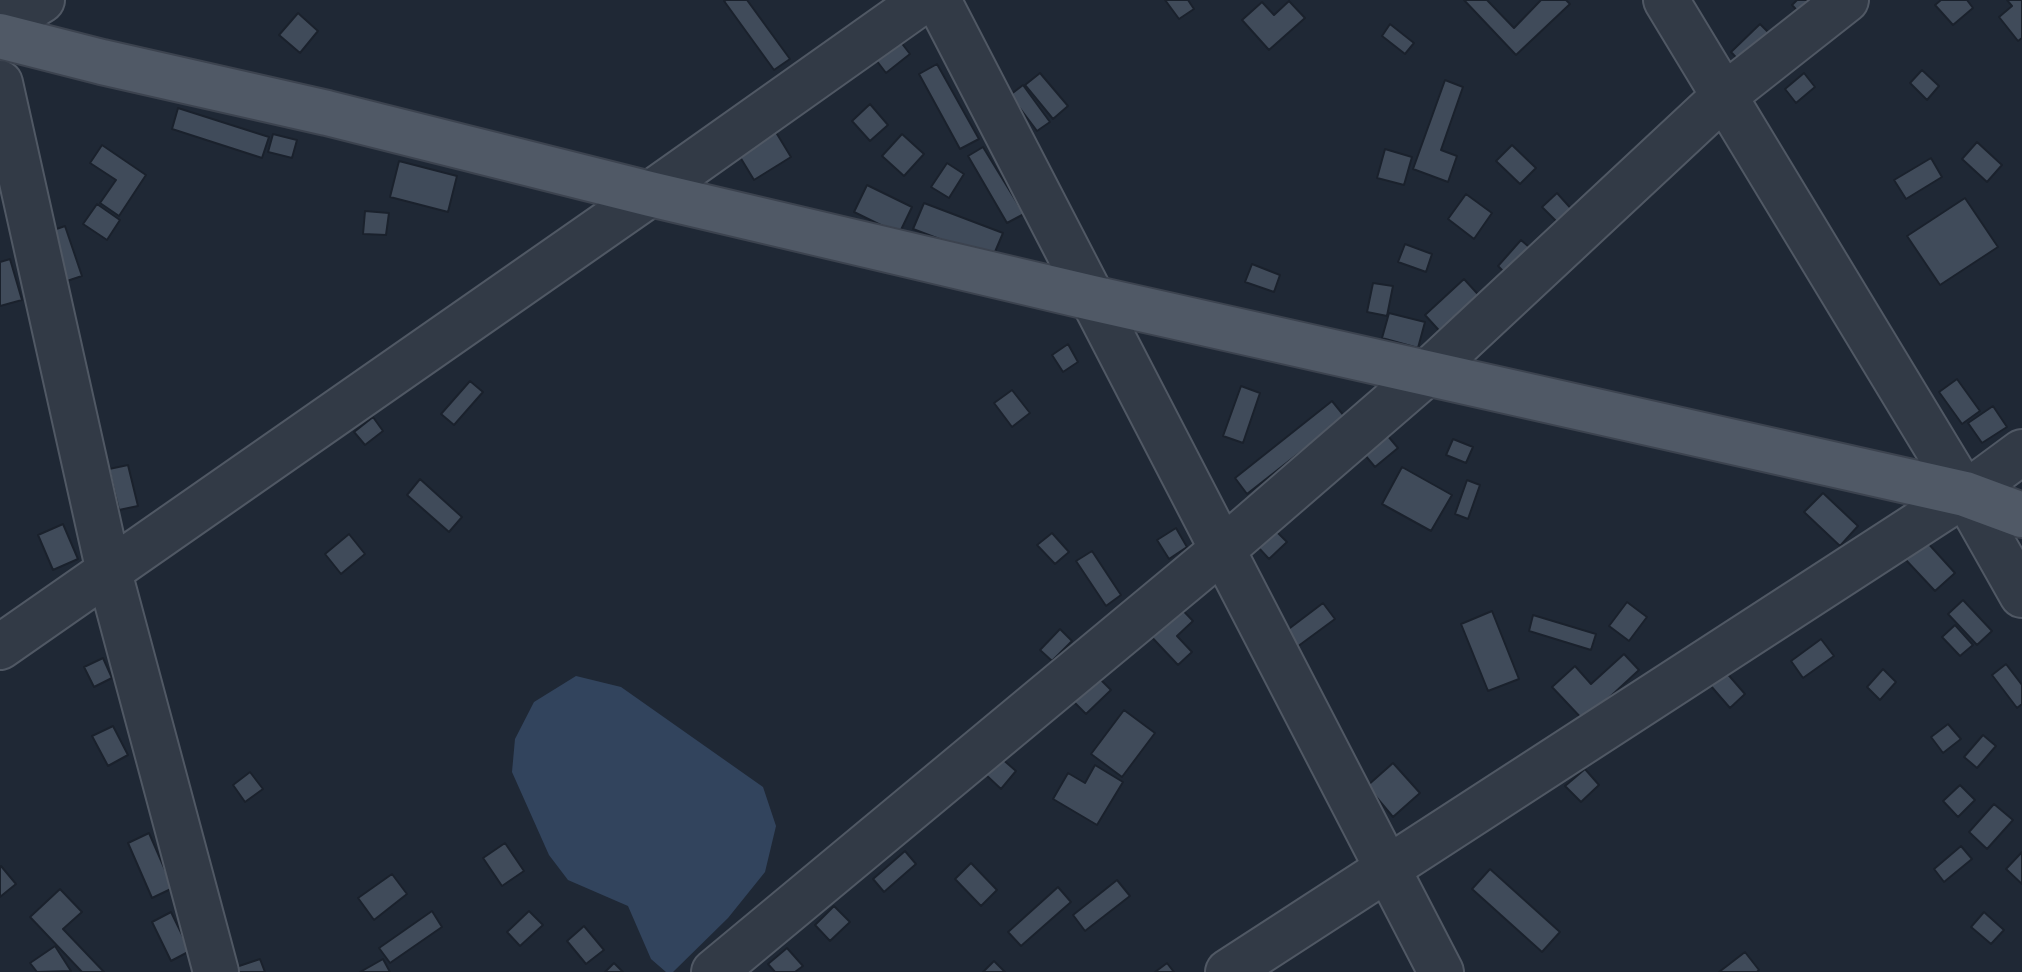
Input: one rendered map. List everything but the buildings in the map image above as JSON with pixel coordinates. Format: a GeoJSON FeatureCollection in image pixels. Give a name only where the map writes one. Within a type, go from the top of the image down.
{"type":"FeatureCollection","features":[{"type":"Feature","properties":{"kind":"main road"},"geometry":{"type":"LineString","coordinates":[[0,36],[1092,298],[1965,494],[2022,515]]}},
{"type":"Feature","properties":{"kind":"street"},"geometry":{"type":"LineString","coordinates":[[0,26],[42,0]]}},
{"type":"Feature","properties":{"kind":"street"},"geometry":{"type":"LineString","coordinates":[[0,647],[924,0]]}},
{"type":"Feature","properties":{"kind":"street"},"geometry":{"type":"LineString","coordinates":[[938,0],[1441,972]]}},
{"type":"Feature","properties":{"kind":"street"},"geometry":{"type":"LineString","coordinates":[[1666,0],[1965,494],[2022,595]]}},
{"type":"Feature","properties":{"kind":"street"},"geometry":{"type":"LineString","coordinates":[[714,972],[1222,550],[1428,372],[1724,96],[1846,0]]}},
{"type":"Feature","properties":{"kind":"street"},"geometry":{"type":"LineString","coordinates":[[0,83],[109,572],[216,972]]}},
{"type":"Feature","properties":{"kind":"street"},"geometry":{"type":"LineString","coordinates":[[1228,972],[1965,494],[2022,452]]}},
{"type":"Feature","properties":{"kind":"water"},"geometry":{"type":"Polygon","coordinates":[[[576,676],[621,687],[763,787],[776,826],[765,872],[728,918],[673,972],[666,972],[651,959],[628,906],[568,880],[549,855],[512,772],[515,739],[534,702],[576,676]]]}}]}
